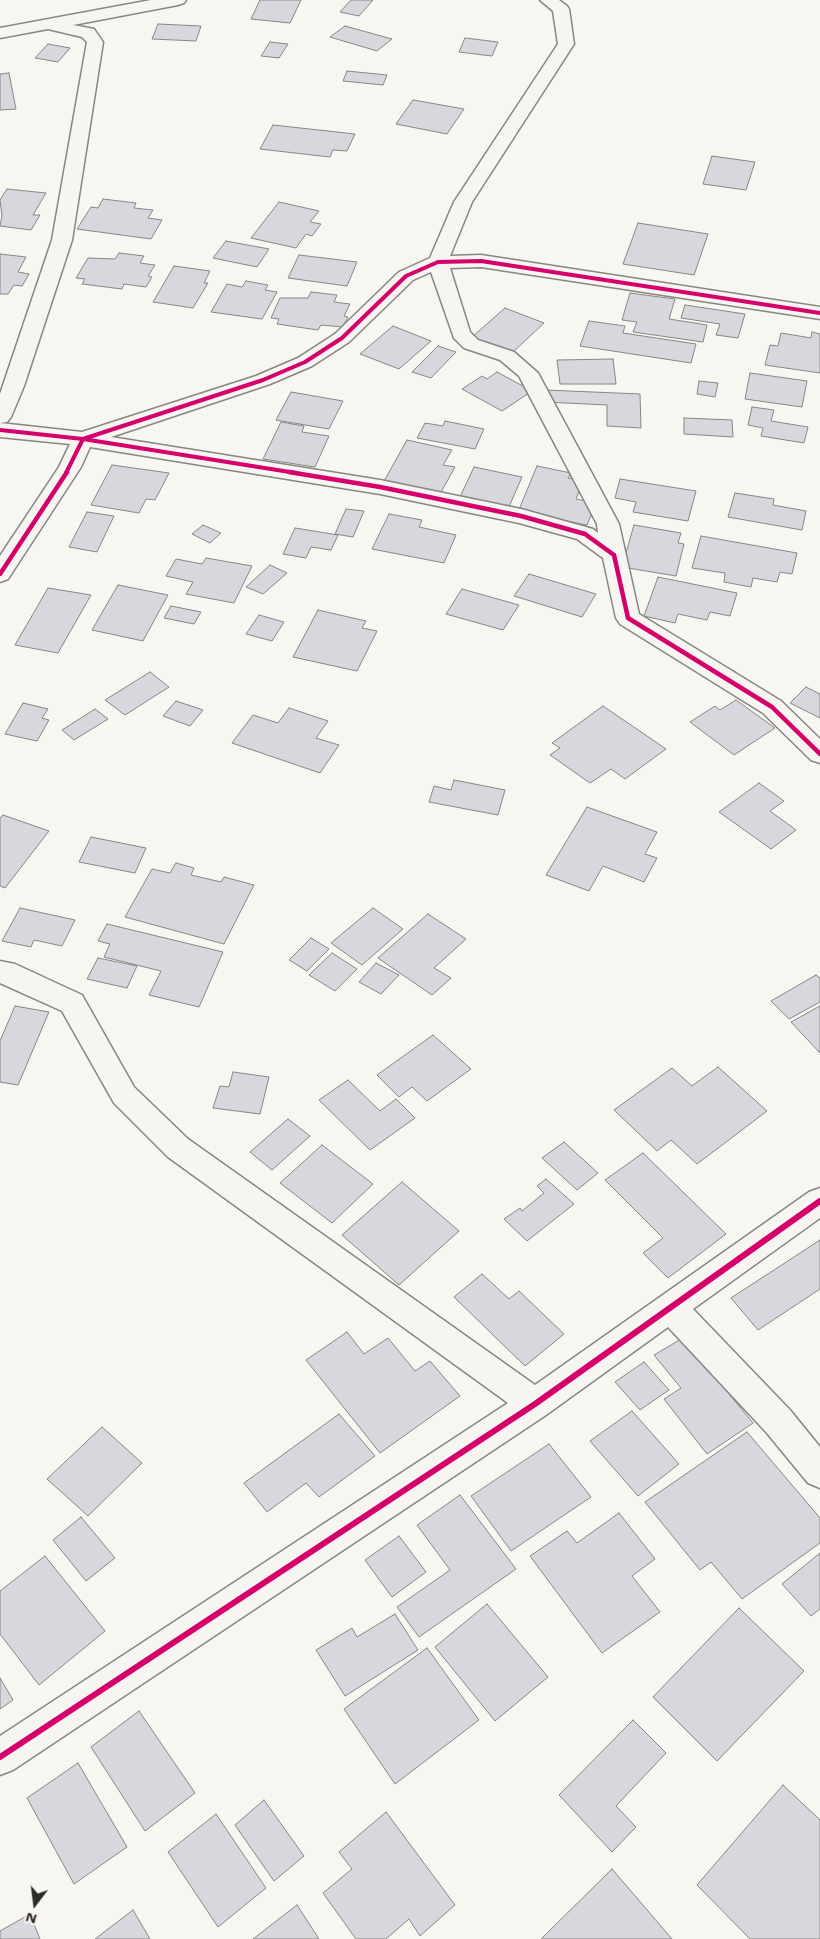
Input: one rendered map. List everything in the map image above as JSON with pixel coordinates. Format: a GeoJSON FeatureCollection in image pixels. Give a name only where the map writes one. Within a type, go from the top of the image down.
{"type":"FeatureCollection","features":[{"type":"Feature","properties":{"kind":"street"},"geometry":{"type":"LineString","coordinates":[[0,33],[178,0]]}},
{"type":"Feature","properties":{"kind":"street"},"geometry":{"type":"LineString","coordinates":[[548,0],[560,9],[566,44],[463,202],[438,262],[461,334],[471,344],[507,356],[528,373],[608,524],[628,618],[772,708],[820,754]]}},
{"type":"Feature","properties":{"kind":"street"},"geometry":{"type":"LineString","coordinates":[[0,417],[14,386],[62,240],[95,42],[88,33],[48,24]]}},
{"type":"Feature","properties":{"kind":"street"},"geometry":{"type":"LineString","coordinates":[[0,574],[70,467],[83,439],[263,380],[305,362],[342,338],[406,276],[438,262],[481,261],[820,313]]}},
{"type":"Feature","properties":{"kind":"street"},"geometry":{"type":"LineString","coordinates":[[0,430],[83,439],[380,487],[521,516],[585,534],[614,555]]}},
{"type":"Feature","properties":{"kind":"street"},"geometry":{"type":"LineString","coordinates":[[0,972],[5,972],[72,1002],[124,1096],[178,1148],[535,1404]]}},
{"type":"Feature","properties":{"kind":"street"},"geometry":{"type":"LineString","coordinates":[[0,1757],[535,1404],[820,1202]]}},
{"type":"Feature","properties":{"kind":"street"},"geometry":{"type":"LineString","coordinates":[[671,1308],[778,1421],[820,1472]]}},
{"type":"Feature","properties":{"kind":"building"},"geometry":{"type":"Polygon","coordinates":[[[260,0],[301,0],[290,23],[251,19],[260,0]]]}},
{"type":"Feature","properties":{"kind":"building"},"geometry":{"type":"Polygon","coordinates":[[[351,0],[373,0],[359,16],[340,12],[351,0]]]}},
{"type":"Feature","properties":{"kind":"building"},"geometry":{"type":"Polygon","coordinates":[[[158,24],[201,26],[196,41],[152,39],[158,24]]]}},
{"type":"Feature","properties":{"kind":"building"},"geometry":{"type":"Polygon","coordinates":[[[345,26],[392,39],[377,51],[330,37],[345,26]]]}},
{"type":"Feature","properties":{"kind":"building"},"geometry":{"type":"Polygon","coordinates":[[[465,38],[498,42],[492,56],[459,52],[465,38]]]}},
{"type":"Feature","properties":{"kind":"building"},"geometry":{"type":"Polygon","coordinates":[[[270,42],[288,44],[279,58],[261,56],[270,42]]]}},
{"type":"Feature","properties":{"kind":"building"},"geometry":{"type":"Polygon","coordinates":[[[48,44],[70,48],[58,62],[35,58],[48,44]]]}},
{"type":"Feature","properties":{"kind":"building"},"geometry":{"type":"Polygon","coordinates":[[[347,71],[387,75],[383,85],[343,81],[347,71]]]}},
{"type":"Feature","properties":{"kind":"building"},"geometry":{"type":"Polygon","coordinates":[[[9,73],[16,109],[0,110],[0,74],[9,73]]]}},
{"type":"Feature","properties":{"kind":"building"},"geometry":{"type":"Polygon","coordinates":[[[413,100],[464,109],[447,134],[396,124],[413,100]]]}},
{"type":"Feature","properties":{"kind":"building"},"geometry":{"type":"Polygon","coordinates":[[[273,125],[355,134],[347,151],[333,150],[330,157],[260,149],[273,125]]]}},
{"type":"Feature","properties":{"kind":"building"},"geometry":{"type":"Polygon","coordinates":[[[712,156],[755,162],[746,190],[703,184],[712,156]]]}},
{"type":"Feature","properties":{"kind":"building"},"geometry":{"type":"Polygon","coordinates":[[[7,189],[46,193],[33,215],[40,215],[31,230],[0,226],[2,216],[0,200],[7,189]]]}},
{"type":"Feature","properties":{"kind":"building"},"geometry":{"type":"Polygon","coordinates":[[[103,199],[136,203],[134,208],[153,210],[148,218],[162,220],[151,239],[77,229],[91,207],[98,208],[103,199]]]}},
{"type":"Feature","properties":{"kind":"building"},"geometry":{"type":"Polygon","coordinates":[[[279,202],[319,211],[310,222],[321,224],[312,236],[306,234],[296,248],[251,238],[279,202]]]}},
{"type":"Feature","properties":{"kind":"building"},"geometry":{"type":"Polygon","coordinates":[[[638,223],[708,234],[694,275],[623,264],[638,223]]]}},
{"type":"Feature","properties":{"kind":"building"},"geometry":{"type":"Polygon","coordinates":[[[226,241],[269,249],[257,267],[213,258],[226,241]]]}},
{"type":"Feature","properties":{"kind":"building"},"geometry":{"type":"Polygon","coordinates":[[[119,253],[144,256],[140,263],[155,265],[148,276],[152,277],[146,287],[124,284],[122,289],[82,284],[85,279],[76,278],[88,258],[115,259],[119,253]]]}},
{"type":"Feature","properties":{"kind":"building"},"geometry":{"type":"Polygon","coordinates":[[[0,254],[26,257],[18,272],[29,274],[22,286],[14,285],[8,294],[0,294],[0,254]]]}},
{"type":"Feature","properties":{"kind":"building"},"geometry":{"type":"Polygon","coordinates":[[[299,255],[357,262],[347,286],[288,278],[299,255]]]}},
{"type":"Feature","properties":{"kind":"building"},"geometry":{"type":"Polygon","coordinates":[[[174,266],[210,271],[204,283],[208,283],[193,308],[153,302],[174,266]]]}},
{"type":"Feature","properties":{"kind":"building"},"geometry":{"type":"Polygon","coordinates":[[[246,281],[268,285],[265,290],[277,292],[262,319],[211,312],[227,284],[242,287],[246,281]]]}},
{"type":"Feature","properties":{"kind":"building"},"geometry":{"type":"Polygon","coordinates":[[[311,292],[337,295],[334,302],[350,304],[344,316],[348,317],[343,327],[321,325],[318,330],[277,324],[279,319],[271,318],[280,298],[308,298],[311,292]]]}},
{"type":"Feature","properties":{"kind":"building"},"geometry":{"type":"Polygon","coordinates":[[[630,293],[675,299],[669,319],[707,325],[703,342],[633,332],[637,322],[622,320],[630,293]]]}},
{"type":"Feature","properties":{"kind":"building"},"geometry":{"type":"Polygon","coordinates":[[[685,305],[745,314],[738,338],[716,335],[720,324],[681,318],[685,305]]]}},
{"type":"Feature","properties":{"kind":"building"},"geometry":{"type":"Polygon","coordinates":[[[505,308],[544,323],[512,353],[472,337],[505,308]]]}},
{"type":"Feature","properties":{"kind":"building"},"geometry":{"type":"Polygon","coordinates":[[[589,321],[625,326],[623,333],[696,344],[691,363],[580,346],[589,321]]]}},
{"type":"Feature","properties":{"kind":"building"},"geometry":{"type":"Polygon","coordinates":[[[393,326],[431,341],[399,369],[360,354],[393,326]]]}},
{"type":"Feature","properties":{"kind":"building"},"geometry":{"type":"Polygon","coordinates":[[[812,332],[820,334],[820,373],[765,365],[770,345],[778,346],[781,333],[811,338],[812,332]]]}},
{"type":"Feature","properties":{"kind":"building"},"geometry":{"type":"Polygon","coordinates":[[[438,346],[456,352],[431,378],[412,372],[438,346]]]}},
{"type":"Feature","properties":{"kind":"building"},"geometry":{"type":"Polygon","coordinates":[[[613,359],[616,384],[560,384],[557,360],[613,359]]]}},
{"type":"Feature","properties":{"kind":"building"},"geometry":{"type":"Polygon","coordinates":[[[497,372],[532,391],[502,411],[462,389],[482,376],[487,379],[497,372]]]}},
{"type":"Feature","properties":{"kind":"building"},"geometry":{"type":"Polygon","coordinates":[[[750,373],[807,381],[802,407],[745,399],[750,373]]]}},
{"type":"Feature","properties":{"kind":"building"},"geometry":{"type":"Polygon","coordinates":[[[699,381],[718,383],[715,397],[697,394],[699,381]]]}},
{"type":"Feature","properties":{"kind":"building"},"geometry":{"type":"Polygon","coordinates":[[[545,390],[640,394],[641,428],[607,426],[607,405],[545,402],[545,390]]]}},
{"type":"Feature","properties":{"kind":"building"},"geometry":{"type":"Polygon","coordinates":[[[291,392],[343,401],[329,429],[276,420],[291,392]]]}},
{"type":"Feature","properties":{"kind":"building"},"geometry":{"type":"Polygon","coordinates":[[[752,407],[774,410],[771,421],[808,427],[804,443],[761,436],[763,428],[748,425],[752,407]]]}},
{"type":"Feature","properties":{"kind":"building"},"geometry":{"type":"Polygon","coordinates":[[[684,418],[732,420],[733,437],[684,434],[684,418]]]}},
{"type":"Feature","properties":{"kind":"building"},"geometry":{"type":"Polygon","coordinates":[[[445,421],[484,429],[475,449],[417,438],[425,423],[443,426],[445,421]]]}},
{"type":"Feature","properties":{"kind":"building"},"geometry":{"type":"Polygon","coordinates":[[[281,422],[304,426],[302,432],[329,436],[315,467],[263,459],[281,422]]]}},
{"type":"Feature","properties":{"kind":"building"},"geometry":{"type":"Polygon","coordinates":[[[407,440],[452,450],[443,465],[455,467],[439,496],[383,483],[407,440]]]}},
{"type":"Feature","properties":{"kind":"building"},"geometry":{"type":"Polygon","coordinates":[[[112,465],[169,473],[155,500],[146,499],[139,513],[91,505],[112,465]]]}},
{"type":"Feature","properties":{"kind":"building"},"geometry":{"type":"Polygon","coordinates":[[[537,466],[571,473],[568,478],[583,481],[576,499],[596,503],[587,525],[518,512],[537,466]]]}},
{"type":"Feature","properties":{"kind":"building"},"geometry":{"type":"Polygon","coordinates":[[[474,467],[522,477],[508,509],[459,499],[474,467]]]}},
{"type":"Feature","properties":{"kind":"building"},"geometry":{"type":"Polygon","coordinates":[[[620,479],[696,491],[688,521],[633,512],[636,502],[615,498],[620,479]]]}},
{"type":"Feature","properties":{"kind":"building"},"geometry":{"type":"Polygon","coordinates":[[[735,493],[774,499],[773,505],[806,511],[802,530],[728,517],[735,493]]]}},
{"type":"Feature","properties":{"kind":"building"},"geometry":{"type":"Polygon","coordinates":[[[346,509],[364,511],[353,537],[335,534],[346,509]]]}},
{"type":"Feature","properties":{"kind":"building"},"geometry":{"type":"Polygon","coordinates":[[[87,512],[114,516],[97,552],[69,547],[87,512]]]}},
{"type":"Feature","properties":{"kind":"building"},"geometry":{"type":"Polygon","coordinates":[[[389,514],[422,520],[419,527],[456,535],[444,563],[372,549],[389,514]]]}},
{"type":"Feature","properties":{"kind":"building"},"geometry":{"type":"Polygon","coordinates":[[[203,525],[221,533],[210,543],[192,534],[203,525]]]}},
{"type":"Feature","properties":{"kind":"building"},"geometry":{"type":"Polygon","coordinates":[[[634,525],[681,533],[678,543],[684,544],[676,576],[622,567],[634,525]]]}},
{"type":"Feature","properties":{"kind":"building"},"geometry":{"type":"Polygon","coordinates":[[[295,528],[338,535],[331,550],[311,547],[306,558],[283,554],[295,528]]]}},
{"type":"Feature","properties":{"kind":"building"},"geometry":{"type":"Polygon","coordinates":[[[701,536],[797,553],[792,574],[780,572],[777,582],[753,578],[751,587],[724,582],[725,573],[692,568],[701,536]]]}},
{"type":"Feature","properties":{"kind":"building"},"geometry":{"type":"Polygon","coordinates":[[[206,558],[252,566],[234,603],[186,594],[193,582],[166,576],[176,559],[202,564],[206,558]]]}},
{"type":"Feature","properties":{"kind":"building"},"geometry":{"type":"Polygon","coordinates":[[[270,565],[287,573],[263,594],[246,587],[270,565]]]}},
{"type":"Feature","properties":{"kind":"building"},"geometry":{"type":"Polygon","coordinates":[[[529,574],[596,594],[582,617],[514,596],[529,574]]]}},
{"type":"Feature","properties":{"kind":"building"},"geometry":{"type":"Polygon","coordinates":[[[658,577],[737,593],[730,616],[710,612],[707,620],[678,614],[675,623],[644,616],[658,577]]]}},
{"type":"Feature","properties":{"kind":"building"},"geometry":{"type":"Polygon","coordinates":[[[118,585],[168,595],[143,641],[92,630],[118,585]]]}},
{"type":"Feature","properties":{"kind":"building"},"geometry":{"type":"Polygon","coordinates":[[[48,588],[91,595],[58,653],[15,645],[48,588]]]}},
{"type":"Feature","properties":{"kind":"building"},"geometry":{"type":"Polygon","coordinates":[[[462,589],[519,605],[503,630],[446,614],[462,589]]]}},
{"type":"Feature","properties":{"kind":"building"},"geometry":{"type":"Polygon","coordinates":[[[171,606],[201,612],[194,624],[164,618],[171,606]]]}},
{"type":"Feature","properties":{"kind":"building"},"geometry":{"type":"Polygon","coordinates":[[[318,610],[366,621],[362,628],[377,631],[357,671],[293,657],[318,610]]]}},
{"type":"Feature","properties":{"kind":"building"},"geometry":{"type":"Polygon","coordinates":[[[259,615],[284,622],[272,641],[246,634],[259,615]]]}},
{"type":"Feature","properties":{"kind":"building"},"geometry":{"type":"Polygon","coordinates":[[[150,672],[169,687],[125,715],[105,700],[150,672]]]}},
{"type":"Feature","properties":{"kind":"building"},"geometry":{"type":"Polygon","coordinates":[[[806,687],[820,694],[820,718],[790,703],[806,687]]]}},
{"type":"Feature","properties":{"kind":"building"},"geometry":{"type":"Polygon","coordinates":[[[736,700],[775,728],[734,755],[690,722],[715,706],[720,710],[736,700]]]}},
{"type":"Feature","properties":{"kind":"building"},"geometry":{"type":"Polygon","coordinates":[[[176,701],[203,710],[190,726],[163,716],[176,701]]]}},
{"type":"Feature","properties":{"kind":"building"},"geometry":{"type":"Polygon","coordinates":[[[23,703],[48,709],[42,718],[49,720],[37,741],[5,734],[23,703]]]}},
{"type":"Feature","properties":{"kind":"building"},"geometry":{"type":"Polygon","coordinates":[[[603,706],[666,749],[625,779],[611,769],[590,783],[550,755],[560,748],[552,743],[603,706]]]}},
{"type":"Feature","properties":{"kind":"building"},"geometry":{"type":"Polygon","coordinates":[[[289,708],[328,721],[316,738],[339,745],[320,773],[232,743],[253,715],[278,723],[289,708]]]}},
{"type":"Feature","properties":{"kind":"building"},"geometry":{"type":"Polygon","coordinates":[[[95,709],[108,719],[74,740],[62,730],[95,709]]]}},
{"type":"Feature","properties":{"kind":"building"},"geometry":{"type":"Polygon","coordinates":[[[454,780],[505,790],[498,815],[429,802],[434,786],[451,790],[454,780]]]}},
{"type":"Feature","properties":{"kind":"building"},"geometry":{"type":"Polygon","coordinates":[[[759,783],[784,801],[770,811],[796,830],[771,849],[719,812],[759,783]]]}},
{"type":"Feature","properties":{"kind":"building"},"geometry":{"type":"Polygon","coordinates":[[[587,807],[657,832],[645,854],[657,858],[644,882],[603,866],[589,891],[546,875],[587,807]]]}},
{"type":"Feature","properties":{"kind":"building"},"geometry":{"type":"Polygon","coordinates":[[[3,815],[49,831],[5,888],[0,886],[0,818],[3,815]]]}},
{"type":"Feature","properties":{"kind":"building"},"geometry":{"type":"Polygon","coordinates":[[[91,837],[146,848],[135,873],[79,862],[91,837]]]}},
{"type":"Feature","properties":{"kind":"building"},"geometry":{"type":"Polygon","coordinates":[[[176,863],[194,868],[191,875],[221,882],[224,877],[254,885],[224,944],[125,917],[152,869],[170,873],[176,863]]]}},
{"type":"Feature","properties":{"kind":"building"},"geometry":{"type":"Polygon","coordinates":[[[20,908],[75,920],[62,946],[34,940],[31,947],[2,941],[20,908]]]}},
{"type":"Feature","properties":{"kind":"building"},"geometry":{"type":"Polygon","coordinates":[[[373,908],[403,929],[362,965],[331,943],[373,908]]]}},
{"type":"Feature","properties":{"kind":"building"},"geometry":{"type":"Polygon","coordinates":[[[428,914],[466,939],[434,968],[451,978],[432,995],[378,958],[428,914]]]}},
{"type":"Feature","properties":{"kind":"building"},"geometry":{"type":"Polygon","coordinates":[[[107,924],[223,952],[199,1007],[149,995],[161,971],[104,957],[110,944],[98,941],[107,924]]]}},
{"type":"Feature","properties":{"kind":"building"},"geometry":{"type":"Polygon","coordinates":[[[311,938],[329,949],[307,971],[289,960],[311,938]]]}},
{"type":"Feature","properties":{"kind":"building"},"geometry":{"type":"Polygon","coordinates":[[[332,953],[357,969],[335,991],[309,975],[332,953]]]}},
{"type":"Feature","properties":{"kind":"building"},"geometry":{"type":"Polygon","coordinates":[[[98,958],[137,966],[127,988],[87,979],[98,958]]]}},
{"type":"Feature","properties":{"kind":"building"},"geometry":{"type":"Polygon","coordinates":[[[376,963],[399,975],[381,994],[359,982],[376,963]]]}},
{"type":"Feature","properties":{"kind":"building"},"geometry":{"type":"Polygon","coordinates":[[[816,975],[820,978],[820,1002],[789,1019],[771,1001],[816,975]]]}},
{"type":"Feature","properties":{"kind":"building"},"geometry":{"type":"Polygon","coordinates":[[[15,1006],[49,1012],[18,1085],[0,1082],[0,1041],[15,1006]]]}},
{"type":"Feature","properties":{"kind":"building"},"geometry":{"type":"Polygon","coordinates":[[[820,1006],[820,1053],[791,1022],[820,1006]]]}},
{"type":"Feature","properties":{"kind":"building"},"geometry":{"type":"Polygon","coordinates":[[[433,1035],[471,1069],[427,1101],[412,1087],[399,1097],[377,1075],[433,1035]]]}},
{"type":"Feature","properties":{"kind":"building"},"geometry":{"type":"Polygon","coordinates":[[[718,1067],[767,1111],[697,1164],[671,1140],[657,1151],[614,1110],[672,1068],[692,1086],[718,1067]]]}},
{"type":"Feature","properties":{"kind":"building"},"geometry":{"type":"Polygon","coordinates":[[[233,1072],[269,1077],[260,1114],[213,1108],[220,1086],[229,1087],[233,1072]]]}},
{"type":"Feature","properties":{"kind":"building"},"geometry":{"type":"Polygon","coordinates":[[[348,1080],[380,1111],[396,1099],[415,1118],[370,1150],[319,1100],[348,1080]]]}},
{"type":"Feature","properties":{"kind":"building"},"geometry":{"type":"Polygon","coordinates":[[[288,1119],[310,1136],[272,1170],[250,1152],[288,1119]]]}},
{"type":"Feature","properties":{"kind":"building"},"geometry":{"type":"Polygon","coordinates":[[[564,1142],[598,1173],[577,1190],[542,1158],[564,1142]]]}},
{"type":"Feature","properties":{"kind":"building"},"geometry":{"type":"Polygon","coordinates":[[[322,1145],[373,1184],[332,1223],[280,1183],[322,1145]]]}},
{"type":"Feature","properties":{"kind":"building"},"geometry":{"type":"Polygon","coordinates":[[[643,1153],[726,1234],[668,1278],[643,1253],[663,1238],[605,1180],[643,1153]]]}},
{"type":"Feature","properties":{"kind":"building"},"geometry":{"type":"Polygon","coordinates":[[[546,1179],[574,1204],[527,1241],[504,1219],[520,1208],[522,1211],[544,1193],[537,1186],[546,1179]]]}},
{"type":"Feature","properties":{"kind":"building"},"geometry":{"type":"Polygon","coordinates":[[[402,1182],[459,1231],[399,1285],[342,1235],[402,1182]]]}},
{"type":"Feature","properties":{"kind":"building"},"geometry":{"type":"Polygon","coordinates":[[[820,1240],[820,1289],[758,1330],[731,1298],[820,1240]]]}},
{"type":"Feature","properties":{"kind":"building"},"geometry":{"type":"Polygon","coordinates":[[[482,1274],[509,1299],[519,1291],[564,1334],[525,1366],[454,1297],[482,1274]]]}},
{"type":"Feature","properties":{"kind":"building"},"geometry":{"type":"Polygon","coordinates":[[[347,1332],[364,1354],[388,1338],[415,1371],[430,1361],[460,1396],[380,1453],[306,1360],[347,1332]]]}},
{"type":"Feature","properties":{"kind":"building"},"geometry":{"type":"Polygon","coordinates":[[[683,1338],[753,1423],[707,1454],[664,1399],[681,1388],[654,1355],[683,1338]]]}},
{"type":"Feature","properties":{"kind":"building"},"geometry":{"type":"Polygon","coordinates":[[[644,1362],[669,1390],[640,1410],[615,1382],[644,1362]]]}},
{"type":"Feature","properties":{"kind":"building"},"geometry":{"type":"Polygon","coordinates":[[[632,1411],[679,1464],[638,1496],[590,1441],[632,1411]]]}},
{"type":"Feature","properties":{"kind":"building"},"geometry":{"type":"Polygon","coordinates":[[[339,1414],[375,1456],[319,1497],[306,1483],[267,1512],[244,1483],[339,1414]]]}},
{"type":"Feature","properties":{"kind":"building"},"geometry":{"type":"Polygon","coordinates":[[[102,1427],[142,1463],[88,1516],[47,1479],[102,1427]]]}},
{"type":"Feature","properties":{"kind":"building"},"geometry":{"type":"Polygon","coordinates":[[[747,1432],[820,1518],[820,1543],[742,1599],[711,1562],[700,1570],[645,1502],[747,1432]]]}},
{"type":"Feature","properties":{"kind":"building"},"geometry":{"type":"Polygon","coordinates":[[[549,1444],[591,1497],[511,1551],[471,1496],[549,1444]]]}},
{"type":"Feature","properties":{"kind":"building"},"geometry":{"type":"Polygon","coordinates":[[[460,1495],[516,1569],[419,1637],[397,1607],[450,1570],[417,1525],[460,1495]]]}},
{"type":"Feature","properties":{"kind":"building"},"geometry":{"type":"Polygon","coordinates":[[[619,1513],[655,1559],[632,1576],[660,1612],[602,1653],[530,1556],[567,1531],[577,1543],[619,1513]]]}},
{"type":"Feature","properties":{"kind":"building"},"geometry":{"type":"Polygon","coordinates":[[[81,1517],[115,1558],[86,1581],[53,1540],[81,1517]]]}},
{"type":"Feature","properties":{"kind":"building"},"geometry":{"type":"Polygon","coordinates":[[[399,1536],[426,1572],[392,1597],[365,1560],[399,1536]]]}},
{"type":"Feature","properties":{"kind":"building"},"geometry":{"type":"Polygon","coordinates":[[[820,1553],[820,1609],[811,1616],[782,1584],[820,1553]]]}},
{"type":"Feature","properties":{"kind":"building"},"geometry":{"type":"Polygon","coordinates":[[[45,1556],[105,1631],[39,1685],[0,1634],[0,1591],[45,1556]]]}},
{"type":"Feature","properties":{"kind":"building"},"geometry":{"type":"Polygon","coordinates":[[[487,1604],[548,1677],[495,1721],[435,1647],[487,1604]]]}},
{"type":"Feature","properties":{"kind":"building"},"geometry":{"type":"Polygon","coordinates":[[[739,1608],[804,1671],[717,1761],[653,1697],[739,1608]]]}},
{"type":"Feature","properties":{"kind":"building"},"geometry":{"type":"Polygon","coordinates":[[[395,1614],[418,1650],[345,1696],[316,1650],[352,1628],[357,1637],[395,1614]]]}},
{"type":"Feature","properties":{"kind":"building"},"geometry":{"type":"Polygon","coordinates":[[[427,1648],[479,1720],[395,1784],[344,1709],[427,1648]]]}},
{"type":"Feature","properties":{"kind":"building"},"geometry":{"type":"Polygon","coordinates":[[[0,1678],[13,1700],[0,1709],[0,1678]]]}},
{"type":"Feature","properties":{"kind":"building"},"geometry":{"type":"Polygon","coordinates":[[[139,1711],[195,1793],[145,1831],[91,1747],[139,1711]]]}},
{"type":"Feature","properties":{"kind":"building"},"geometry":{"type":"Polygon","coordinates":[[[633,1720],[666,1753],[616,1806],[636,1827],[612,1852],[559,1795],[633,1720]]]}},
{"type":"Feature","properties":{"kind":"building"},"geometry":{"type":"Polygon","coordinates":[[[78,1763],[127,1847],[74,1884],[27,1798],[78,1763]]]}},
{"type":"Feature","properties":{"kind":"building"},"geometry":{"type":"Polygon","coordinates":[[[783,1785],[820,1820],[820,1939],[750,1939],[697,1885],[783,1785]]]}},
{"type":"Feature","properties":{"kind":"building"},"geometry":{"type":"Polygon","coordinates":[[[264,1800],[304,1856],[274,1881],[235,1825],[264,1800]]]}},
{"type":"Feature","properties":{"kind":"building"},"geometry":{"type":"Polygon","coordinates":[[[386,1812],[455,1905],[420,1936],[409,1919],[386,1939],[356,1939],[323,1893],[352,1869],[339,1852],[386,1812]]]}},
{"type":"Feature","properties":{"kind":"building"},"geometry":{"type":"Polygon","coordinates":[[[216,1814],[266,1888],[218,1927],[168,1852],[216,1814]]]}},
{"type":"Feature","properties":{"kind":"building"},"geometry":{"type":"Polygon","coordinates":[[[612,1869],[672,1939],[541,1939],[612,1869]]]}},
{"type":"Feature","properties":{"kind":"building"},"geometry":{"type":"Polygon","coordinates":[[[297,1905],[319,1939],[253,1939],[297,1905]]]}},
{"type":"Feature","properties":{"kind":"building"},"geometry":{"type":"Polygon","coordinates":[[[133,1910],[150,1939],[95,1939],[133,1910]]]}},
{"type":"Feature","properties":{"kind":"building"},"geometry":{"type":"Polygon","coordinates":[[[30,1914],[40,1939],[0,1939],[0,1931],[30,1914]]]}},
{"type":"Feature","properties":{"kind":"cycle path"},"geometry":{"type":"LineString","coordinates":[[0,574],[70,467],[83,439],[263,380],[305,362],[342,338],[406,276],[438,262],[481,261],[820,313]]}},
{"type":"Feature","properties":{"kind":"cycle path"},"geometry":{"type":"LineString","coordinates":[[0,430],[83,439],[380,487],[521,516],[585,534],[614,555],[628,618],[772,707],[820,754]]}},
{"type":"Feature","properties":{"kind":"cycle path"},"geometry":{"type":"LineString","coordinates":[[0,1757],[535,1404],[820,1201]]}}]}
